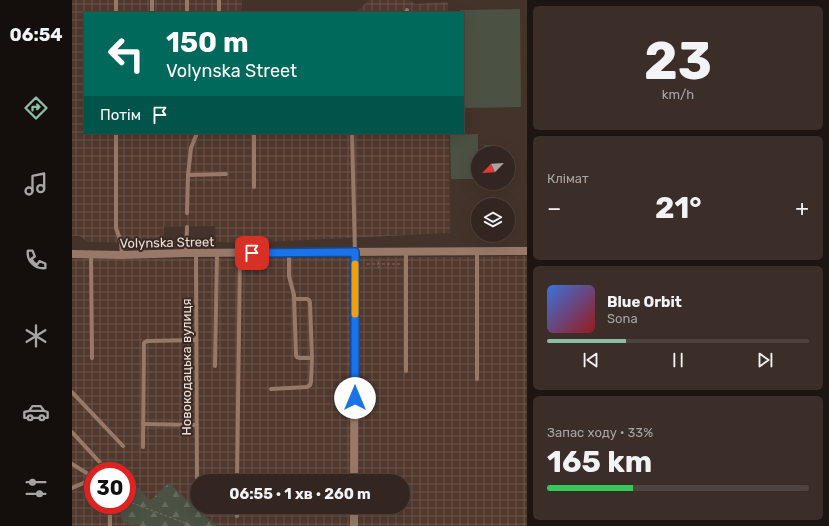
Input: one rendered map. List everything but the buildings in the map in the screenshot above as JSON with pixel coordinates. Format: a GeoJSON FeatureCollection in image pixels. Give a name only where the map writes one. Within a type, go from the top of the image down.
{"type":"FeatureCollection","features":[{"type":"Feature","properties":{"kind":"street","name":"Volynska Street"},"geometry":{"type":"LineString","coordinates":[[72,254],[122,255],[186,253],[527,251]]}},
{"type":"Feature","properties":{"kind":"street"},"geometry":{"type":"LineString","coordinates":[[354,474],[355,252]]}},
{"type":"Feature","properties":{"kind":"street"},"geometry":{"type":"LineString","coordinates":[[354,514],[354,526]]}},
{"type":"Feature","properties":{"kind":"lane"},"geometry":{"type":"LineString","coordinates":[[116,0],[116,12]]}},
{"type":"Feature","properties":{"kind":"lane"},"geometry":{"type":"LineString","coordinates":[[152,0],[152,12]]}},
{"type":"Feature","properties":{"kind":"lane"},"geometry":{"type":"LineString","coordinates":[[187,0],[187,12]]}},
{"type":"Feature","properties":{"kind":"lane"},"geometry":{"type":"LineString","coordinates":[[219,0],[219,12]]}},
{"type":"Feature","properties":{"kind":"lane"},"geometry":{"type":"LineString","coordinates":[[116,134],[116,228],[121,242],[122,255]]}},
{"type":"Feature","properties":{"kind":"lane"},"geometry":{"type":"LineString","coordinates":[[187,214],[188,175],[191,148],[197,134]]}},
{"type":"Feature","properties":{"kind":"lane"},"geometry":{"type":"LineString","coordinates":[[254,134],[254,187]]}},
{"type":"Feature","properties":{"kind":"lane"},"geometry":{"type":"LineString","coordinates":[[352,134],[355,252]]}},
{"type":"Feature","properties":{"kind":"lane"},"geometry":{"type":"LineString","coordinates":[[188,175],[226,174]]}},
{"type":"Feature","properties":{"kind":"lane"},"geometry":{"type":"LineString","coordinates":[[186,253],[187,227]]}},
{"type":"Feature","properties":{"kind":"lane"},"geometry":{"type":"LineString","coordinates":[[406,252],[406,371]]}},
{"type":"Feature","properties":{"kind":"lane"},"geometry":{"type":"LineString","coordinates":[[477,252],[477,379]]}},
{"type":"Feature","properties":{"kind":"lane","name":"Новокодацька вулиця"},"geometry":{"type":"LineString","coordinates":[[196,253],[197,474]]}},
{"type":"Feature","properties":{"kind":"lane"},"geometry":{"type":"LineString","coordinates":[[215,366],[217,253]]}},
{"type":"Feature","properties":{"kind":"lane"},"geometry":{"type":"LineString","coordinates":[[238,474],[240,253]]}},
{"type":"Feature","properties":{"kind":"lane"},"geometry":{"type":"LineString","coordinates":[[289,253],[289,276],[294,295],[296,355],[300,358],[312,358]]}},
{"type":"Feature","properties":{"kind":"lane"},"geometry":{"type":"LineString","coordinates":[[91,254],[92,358]]}},
{"type":"Feature","properties":{"kind":"lane"},"geometry":{"type":"LineString","coordinates":[[271,389],[307,387],[310,385],[312,378],[310,303],[307,299],[294,299]]}},
{"type":"Feature","properties":{"kind":"lane"},"geometry":{"type":"LineString","coordinates":[[143,447],[144,343],[147,341],[196,340]]}},
{"type":"Feature","properties":{"kind":"lane"},"geometry":{"type":"LineString","coordinates":[[72,392],[123,446]]}},
{"type":"Feature","properties":{"kind":"lane"},"geometry":{"type":"LineString","coordinates":[[143,424],[197,425]]}},
{"type":"Feature","properties":{"kind":"lane"},"geometry":{"type":"LineString","coordinates":[[72,432],[100,462]]}},
{"type":"Feature","properties":{"kind":"lane"},"geometry":{"type":"LineString","coordinates":[[72,464],[84,471]]}},
{"type":"Feature","properties":{"kind":"lane"},"geometry":{"type":"LineString","coordinates":[[72,488],[84,483]]}},
{"type":"Feature","properties":{"kind":"lane"},"geometry":{"type":"LineString","coordinates":[[110,514],[110,526]]}},
{"type":"Feature","properties":{"kind":"path"},"geometry":{"type":"LineString","coordinates":[[378,261],[379,268]]}},
{"type":"Feature","properties":{"kind":"path"},"geometry":{"type":"LineString","coordinates":[[367,264],[406,264]]}},
{"type":"Feature","properties":{"kind":"path"},"geometry":{"type":"LineString","coordinates":[[136,504],[193,526]]}},
{"type":"Feature","properties":{"kind":"shaded area"},"geometry":{"type":"Polygon","coordinates":[[[72,0],[242,0],[242,12],[84,12],[84,134],[449,134],[450,233],[243,243],[216,242],[215,226],[164,227],[163,243],[87,242],[80,236],[72,236],[72,0]]]}},
{"type":"Feature","properties":{"kind":"shaded area"},"geometry":{"type":"Polygon","coordinates":[[[369,0],[409,0],[415,4],[448,2],[448,12],[356,12],[369,0]]]}},
{"type":"Feature","properties":{"kind":"shaded area"},"geometry":{"type":"Polygon","coordinates":[[[527,256],[527,526],[72,526],[72,259],[527,256]]]}},
{"type":"Feature","properties":{"kind":"green space"},"geometry":{"type":"Polygon","coordinates":[[[520,9],[521,107],[464,108],[464,12],[460,12],[460,10],[520,9]]]}},
{"type":"Feature","properties":{"kind":"green space"},"geometry":{"type":"Polygon","coordinates":[[[478,134],[478,146],[471,146],[471,179],[451,179],[450,135],[478,134]]]}},
{"type":"Feature","properties":{"kind":"green space"},"geometry":{"type":"Polygon","coordinates":[[[495,145],[495,146],[484,146],[495,145]]]}},
{"type":"Feature","properties":{"kind":"green space"},"geometry":{"type":"Polygon","coordinates":[[[169,483],[190,503],[190,514],[202,514],[217,525],[141,526],[122,521],[121,514],[136,514],[136,485],[150,501],[169,483]]]}},
{"type":"Feature","properties":{"kind":"slow traffic"},"geometry":{"type":"LineString","coordinates":[[355,264],[355,314]]}},
{"type":"Feature","properties":{"kind":"route"},"geometry":{"type":"LineString","coordinates":[[252,253],[355,252],[355,398]]}}]}
